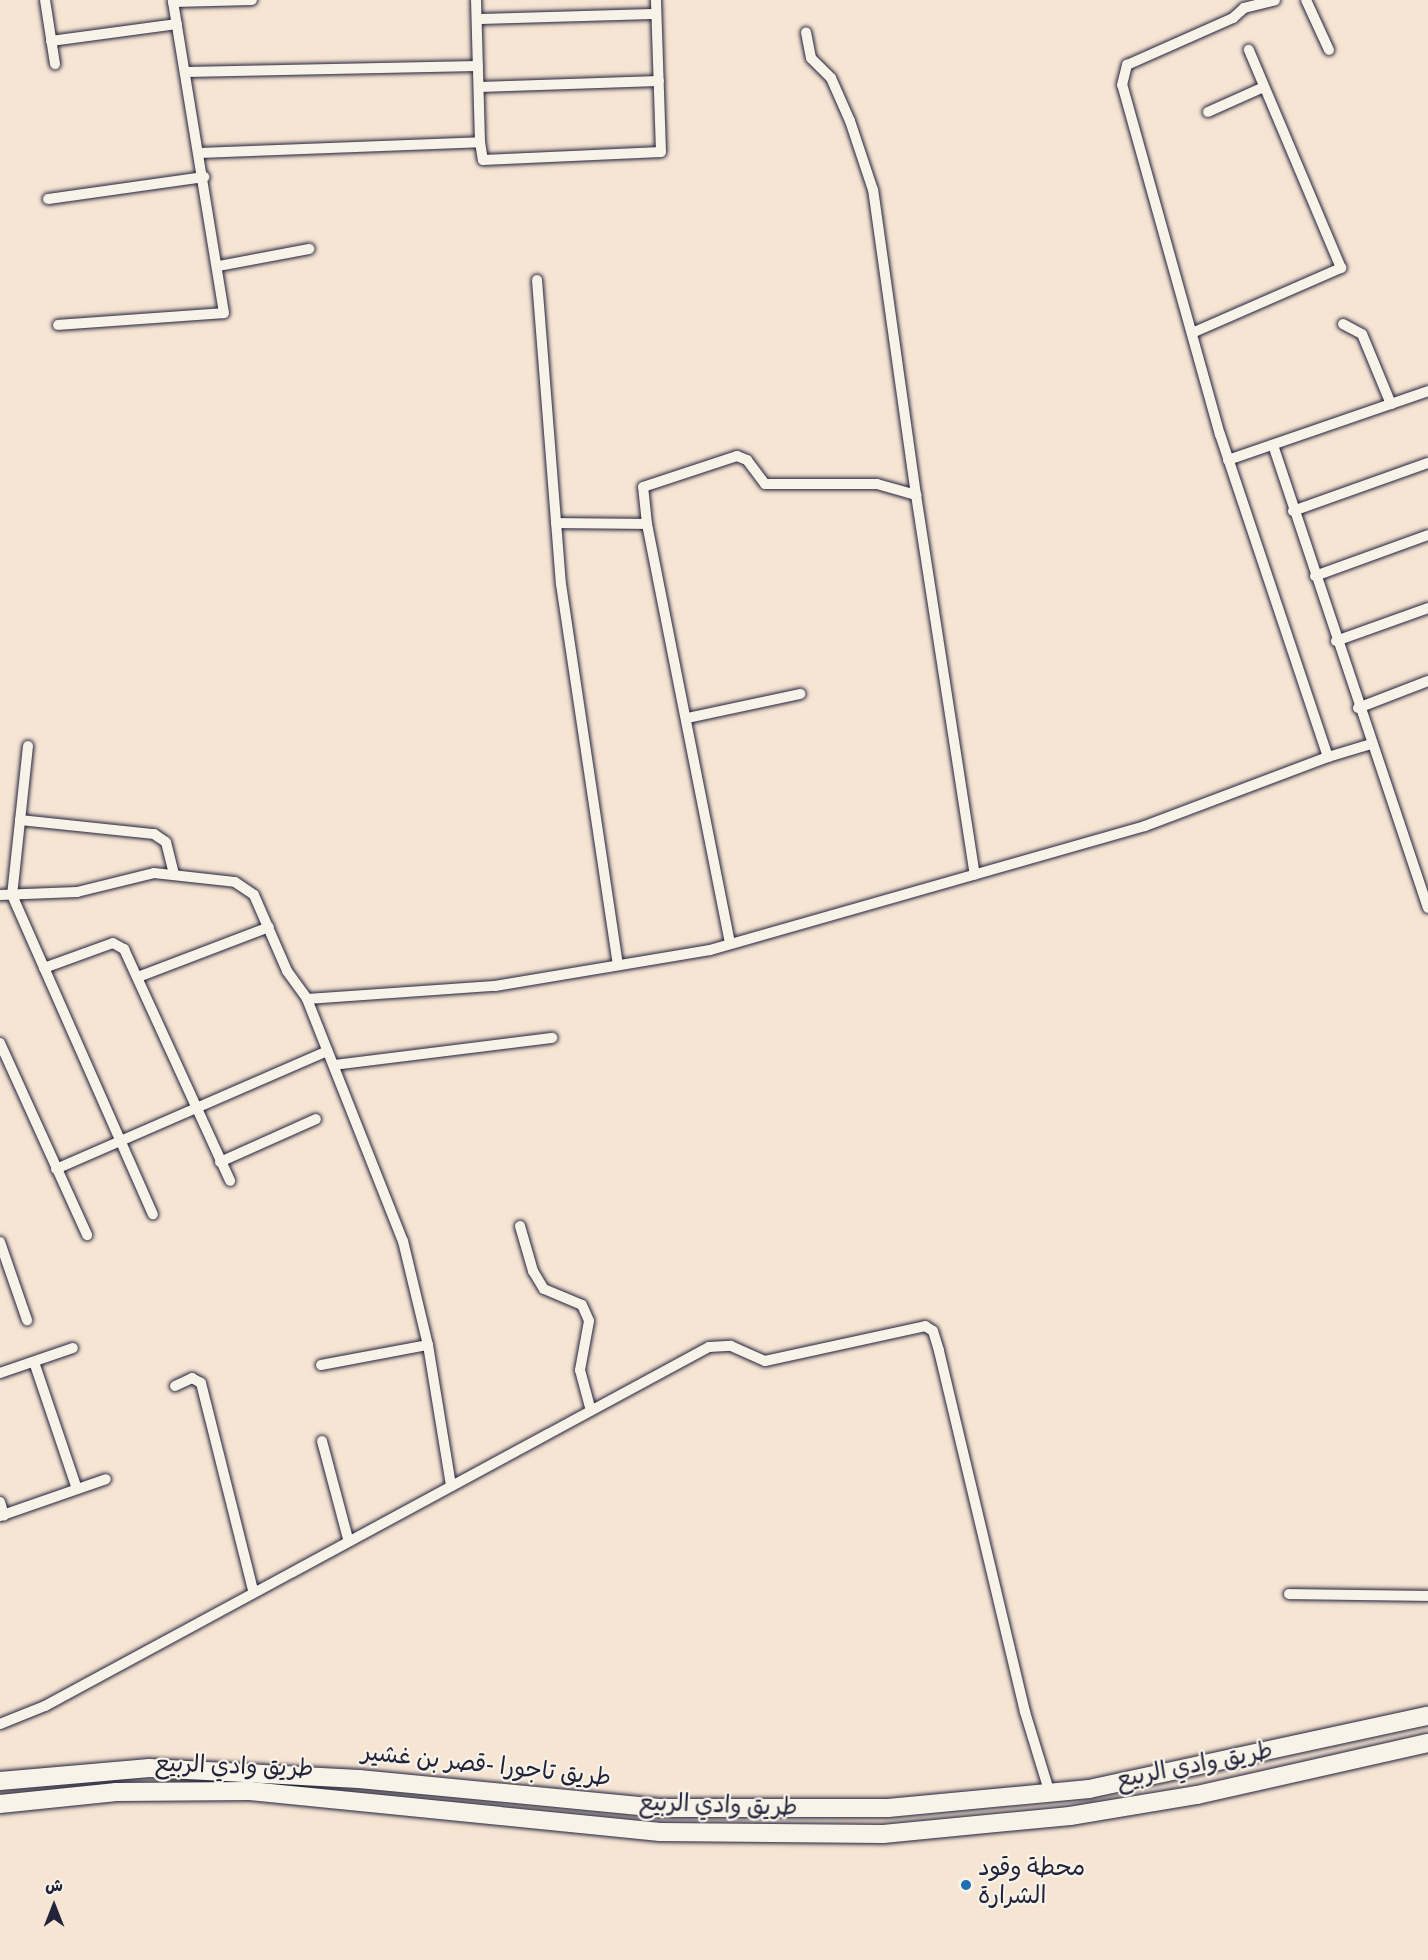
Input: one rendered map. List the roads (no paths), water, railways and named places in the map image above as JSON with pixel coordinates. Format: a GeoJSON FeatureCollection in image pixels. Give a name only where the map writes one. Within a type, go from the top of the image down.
{"type":"FeatureCollection","features":[{"type":"Feature","properties":{"kind":"highway","name":"طريق تاجورا -قصر بن غشير"},"geometry":{"type":"LineString","coordinates":[[0,1781],[149,1768],[218,1770],[545,1800],[756,1811],[888,1808],[1050,1794],[1250,1758],[1428,1716]]}},
{"type":"Feature","properties":{"kind":"highway","name":"طريق وادي الربيع"},"geometry":{"type":"LineString","coordinates":[[0,1804],[152,1790],[250,1791],[660,1832],[849,1835],[1070,1816],[1197,1795],[1428,1743]]}},
{"type":"Feature","properties":{"kind":"street"},"geometry":{"type":"LineString","coordinates":[[45,0],[55,64]]}},
{"type":"Feature","properties":{"kind":"street"},"geometry":{"type":"LineString","coordinates":[[58,325],[217,317],[226,306],[173,1],[252,0]]}},
{"type":"Feature","properties":{"kind":"street"},"geometry":{"type":"LineString","coordinates":[[476,0],[480,142],[483,160],[661,152],[656,0]]}},
{"type":"Feature","properties":{"kind":"street"},"geometry":{"type":"LineString","coordinates":[[1275,0],[1243,4],[1233,18],[1127,65],[1122,74],[1228,460],[1328,757]]}},
{"type":"Feature","properties":{"kind":"street"},"geometry":{"type":"LineString","coordinates":[[1306,0],[1329,50]]}},
{"type":"Feature","properties":{"kind":"street"},"geometry":{"type":"LineString","coordinates":[[477,19],[656,14]]}},
{"type":"Feature","properties":{"kind":"street"},"geometry":{"type":"LineString","coordinates":[[51,41],[177,24]]}},
{"type":"Feature","properties":{"kind":"street"},"geometry":{"type":"LineString","coordinates":[[806,32],[811,57],[831,78],[850,121],[873,190],[916,495],[975,874]]}},
{"type":"Feature","properties":{"kind":"street"},"geometry":{"type":"LineString","coordinates":[[1192,333],[1341,268],[1250,50]]}},
{"type":"Feature","properties":{"kind":"street"},"geometry":{"type":"LineString","coordinates":[[186,72],[478,66]]}},
{"type":"Feature","properties":{"kind":"street"},"geometry":{"type":"LineString","coordinates":[[479,87],[659,81]]}},
{"type":"Feature","properties":{"kind":"street"},"geometry":{"type":"LineString","coordinates":[[1208,112],[1264,87]]}},
{"type":"Feature","properties":{"kind":"street"},"geometry":{"type":"LineString","coordinates":[[200,153],[480,142]]}},
{"type":"Feature","properties":{"kind":"street"},"geometry":{"type":"LineString","coordinates":[[48,199],[204,177]]}},
{"type":"Feature","properties":{"kind":"street"},"geometry":{"type":"LineString","coordinates":[[219,266],[309,249]]}},
{"type":"Feature","properties":{"kind":"street"},"geometry":{"type":"LineString","coordinates":[[537,280],[556,523],[618,965]]}},
{"type":"Feature","properties":{"kind":"street"},"geometry":{"type":"LineString","coordinates":[[1343,324],[1362,334],[1391,404]]}},
{"type":"Feature","properties":{"kind":"street"},"geometry":{"type":"LineString","coordinates":[[1228,460],[1428,391]]}},
{"type":"Feature","properties":{"kind":"street"},"geometry":{"type":"LineString","coordinates":[[1273,445],[1358,708],[1428,908]]}},
{"type":"Feature","properties":{"kind":"street"},"geometry":{"type":"LineString","coordinates":[[730,943],[647,524],[643,487],[736,456],[747,460],[765,484],[877,484],[916,495]]}},
{"type":"Feature","properties":{"kind":"street"},"geometry":{"type":"LineString","coordinates":[[1293,511],[1428,463]]}},
{"type":"Feature","properties":{"kind":"street"},"geometry":{"type":"LineString","coordinates":[[556,523],[647,524]]}},
{"type":"Feature","properties":{"kind":"street"},"geometry":{"type":"LineString","coordinates":[[1315,576],[1428,535]]}},
{"type":"Feature","properties":{"kind":"street"},"geometry":{"type":"LineString","coordinates":[[1336,641],[1428,608]]}},
{"type":"Feature","properties":{"kind":"street"},"geometry":{"type":"LineString","coordinates":[[1358,708],[1428,681]]}},
{"type":"Feature","properties":{"kind":"street"},"geometry":{"type":"LineString","coordinates":[[687,718],[800,694]]}},
{"type":"Feature","properties":{"kind":"street"},"geometry":{"type":"LineString","coordinates":[[307,999],[418,995],[688,956],[1146,826],[1328,757],[1371,744]]}},
{"type":"Feature","properties":{"kind":"street"},"geometry":{"type":"LineString","coordinates":[[28,746],[12,895],[153,1214]]}},
{"type":"Feature","properties":{"kind":"street"},"geometry":{"type":"LineString","coordinates":[[20,820],[154,834],[166,842],[174,875]]}},
{"type":"Feature","properties":{"kind":"street"},"geometry":{"type":"LineString","coordinates":[[0,895],[77,892],[140,873],[174,875],[246,885],[269,927],[293,983],[307,999],[403,1242],[428,1345],[451,1486]]}},
{"type":"Feature","properties":{"kind":"street"},"geometry":{"type":"LineString","coordinates":[[138,977],[269,927]]}},
{"type":"Feature","properties":{"kind":"street"},"geometry":{"type":"LineString","coordinates":[[44,968],[113,943],[124,949],[230,1181]]}},
{"type":"Feature","properties":{"kind":"street"},"geometry":{"type":"LineString","coordinates":[[334,1065],[552,1038]]}},
{"type":"Feature","properties":{"kind":"street"},"geometry":{"type":"LineString","coordinates":[[0,1043],[87,1236]]}},
{"type":"Feature","properties":{"kind":"street"},"geometry":{"type":"LineString","coordinates":[[56,1169],[328,1051]]}},
{"type":"Feature","properties":{"kind":"street"},"geometry":{"type":"LineString","coordinates":[[220,1162],[316,1119]]}},
{"type":"Feature","properties":{"kind":"street"},"geometry":{"type":"LineString","coordinates":[[520,1226],[533,1271],[544,1289],[582,1305],[589,1321],[580,1370],[591,1411]]}},
{"type":"Feature","properties":{"kind":"street"},"geometry":{"type":"LineString","coordinates":[[0,1242],[5,1271],[27,1320]]}},
{"type":"Feature","properties":{"kind":"street"},"geometry":{"type":"LineString","coordinates":[[0,1724],[45,1706],[348,1539],[720,1344],[765,1361],[916,1325],[933,1331],[1025,1712],[1050,1794]]}},
{"type":"Feature","properties":{"kind":"street"},"geometry":{"type":"LineString","coordinates":[[321,1365],[428,1345]]}},
{"type":"Feature","properties":{"kind":"street"},"geometry":{"type":"LineString","coordinates":[[0,1373],[73,1348]]}},
{"type":"Feature","properties":{"kind":"street"},"geometry":{"type":"LineString","coordinates":[[33,1362],[77,1489]]}},
{"type":"Feature","properties":{"kind":"street"},"geometry":{"type":"LineString","coordinates":[[175,1386],[192,1378],[201,1383],[253,1590]]}},
{"type":"Feature","properties":{"kind":"street"},"geometry":{"type":"LineString","coordinates":[[322,1442],[348,1539]]}},
{"type":"Feature","properties":{"kind":"street"},"geometry":{"type":"LineString","coordinates":[[0,1502],[2,1516],[106,1479]]}},
{"type":"Feature","properties":{"kind":"street"},"geometry":{"type":"LineString","coordinates":[[1288,1594],[1428,1596]]}},
{"type":"Feature","properties":{"kind":"place","name":"محطة وقود الشرارة"},"geometry":{"type":"Point","coordinates":[966,1885]}}]}
